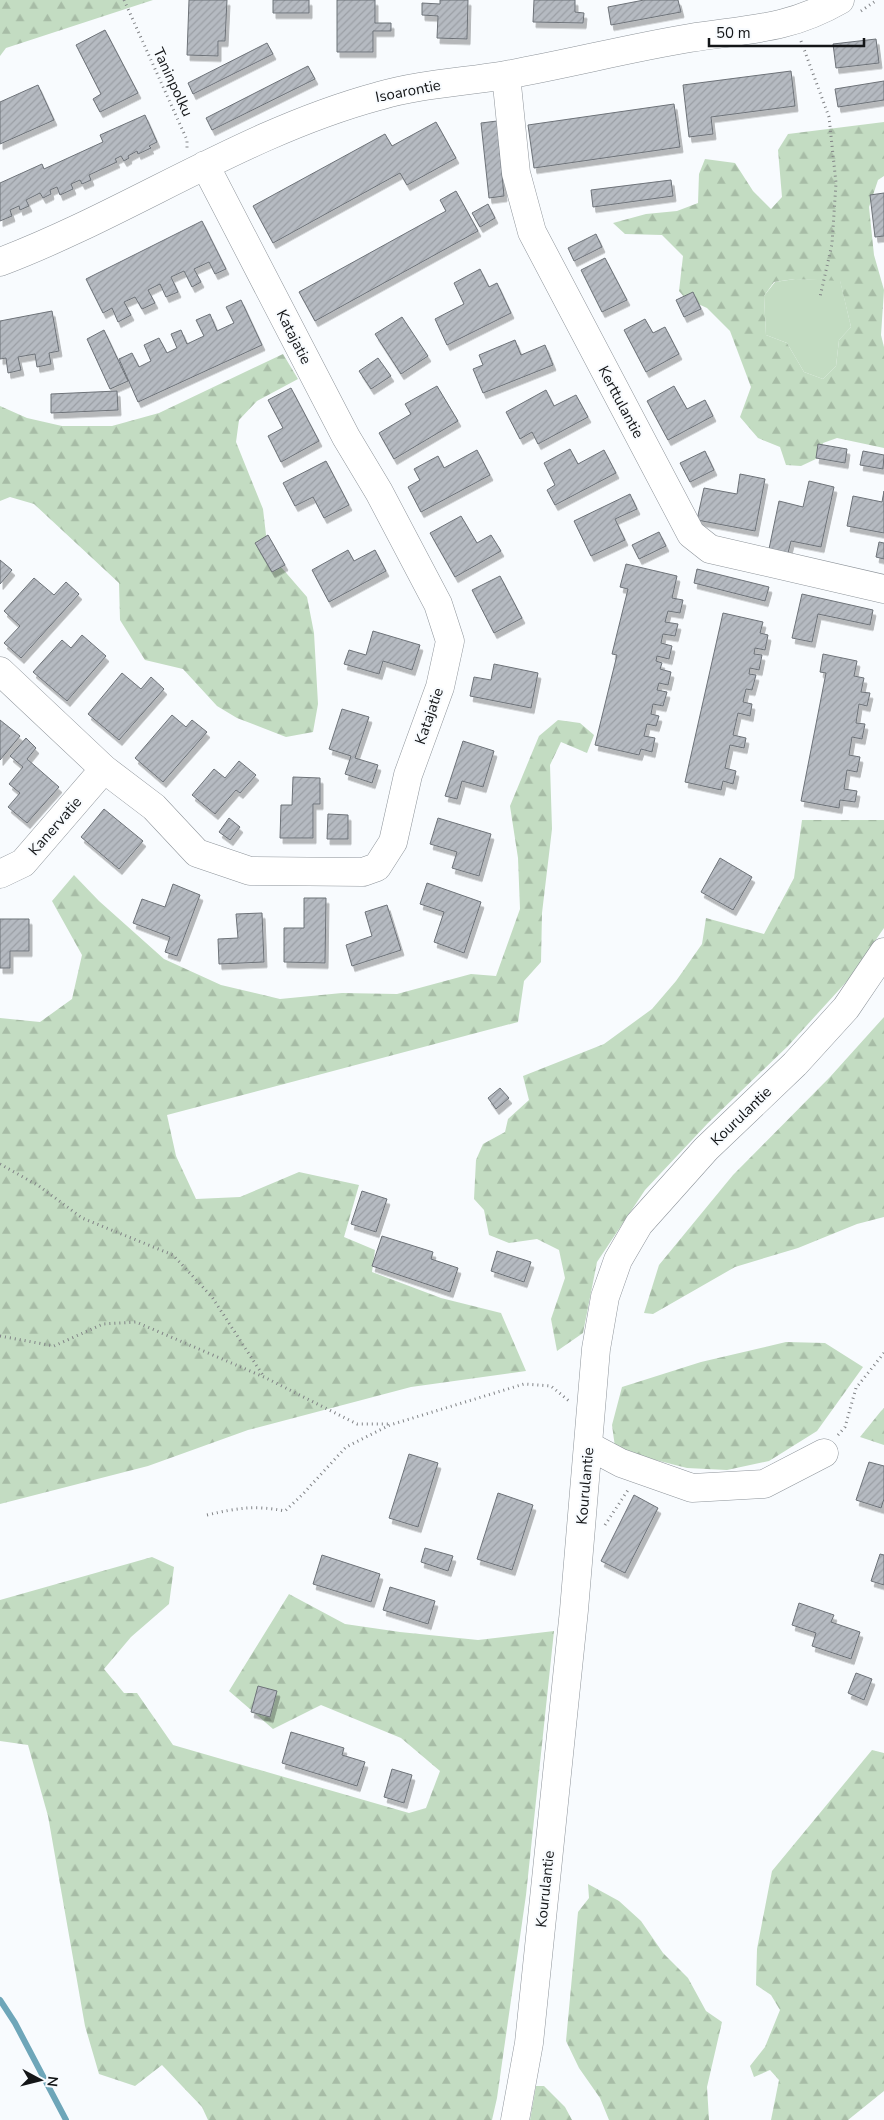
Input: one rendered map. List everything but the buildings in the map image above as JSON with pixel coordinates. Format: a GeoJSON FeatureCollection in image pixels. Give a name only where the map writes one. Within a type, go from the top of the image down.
{"type":"FeatureCollection","features":[{"type":"Feature","properties":{"kind":"street","name":"Isoarontie"},"geometry":{"type":"LineString","coordinates":[[0,262],[48,243],[195,170],[323,114],[373,98],[506,75],[690,38],[779,26],[817,13],[849,6]]}},
{"type":"Feature","properties":{"kind":"street","name":"Kerttulantie"},"geometry":{"type":"LineString","coordinates":[[506,75],[516,173],[532,232],[691,534],[710,549],[884,589]]}},
{"type":"Feature","properties":{"kind":"street","name":"Katajatie"},"geometry":{"type":"LineString","coordinates":[[0,671],[104,770],[154,807],[197,853],[250,871],[362,872],[377,867],[393,842],[408,775],[440,687],[450,641],[438,604],[379,492],[195,170]]}},
{"type":"Feature","properties":{"kind":"street","name":"Kanervatie"},"geometry":{"type":"LineString","coordinates":[[0,874],[23,863],[104,770]]}},
{"type":"Feature","properties":{"kind":"street","name":"Kourulantie"},"geometry":{"type":"LineString","coordinates":[[515,2120],[529,2043],[574,1610],[596,1349],[605,1297],[618,1260],[638,1224],[706,1149],[795,1064],[840,1015],[884,952]]}},
{"type":"Feature","properties":{"kind":"street"},"geometry":{"type":"LineString","coordinates":[[589,1446],[621,1463],[692,1488],[764,1484],[824,1453]]}},
{"type":"Feature","properties":{"kind":"path","name":"Taninpolku"},"geometry":{"type":"LineString","coordinates":[[124,0],[188,140],[195,170]]}},
{"type":"Feature","properties":{"kind":"path"},"geometry":{"type":"LineString","coordinates":[[849,6],[877,0]]}},
{"type":"Feature","properties":{"kind":"path"},"geometry":{"type":"LineString","coordinates":[[792,43],[810,37]]}},
{"type":"Feature","properties":{"kind":"path"},"geometry":{"type":"LineString","coordinates":[[801,41],[829,117],[836,183],[832,244],[820,297]]}},
{"type":"Feature","properties":{"kind":"path"},"geometry":{"type":"LineString","coordinates":[[0,1164],[38,1186],[82,1218],[174,1255],[212,1297],[264,1377]]}},
{"type":"Feature","properties":{"kind":"path"},"geometry":{"type":"LineString","coordinates":[[0,1336],[54,1346],[102,1324],[136,1322],[264,1377],[357,1424],[390,1424]]}},
{"type":"Feature","properties":{"kind":"path"},"geometry":{"type":"LineString","coordinates":[[824,1453],[845,1427],[856,1388],[884,1353]]}},
{"type":"Feature","properties":{"kind":"path"},"geometry":{"type":"LineString","coordinates":[[208,1515],[240,1507],[265,1507],[285,1511],[346,1447],[390,1424],[524,1384],[551,1386]]}},
{"type":"Feature","properties":{"kind":"path"},"geometry":{"type":"LineString","coordinates":[[604,1527],[630,1488]]}},
{"type":"Feature","properties":{"kind":"green space"},"geometry":{"type":"Polygon","coordinates":[[[0,0],[153,0],[6,48],[0,56],[0,0]]]}},
{"type":"Feature","properties":{"kind":"green space"},"geometry":{"type":"Polygon","coordinates":[[[884,122],[884,176],[878,180],[869,207],[874,255],[884,290],[881,335],[884,347],[884,448],[837,438],[823,443],[818,458],[801,466],[786,465],[780,447],[758,438],[740,417],[751,387],[730,331],[707,308],[685,298],[679,291],[683,256],[662,235],[625,234],[613,223],[646,214],[677,211],[698,203],[699,174],[705,159],[735,163],[753,191],[771,209],[782,197],[778,150],[788,134],[884,122]],[[795,279],[774,282],[764,296],[766,335],[787,343],[804,372],[823,379],[836,366],[839,340],[851,327],[840,281],[795,279]]]}},
{"type":"Feature","properties":{"kind":"green space"},"geometry":{"type":"Polygon","coordinates":[[[795,279],[840,280],[851,327],[839,340],[836,366],[823,379],[804,372],[787,343],[766,335],[764,296],[775,282],[795,279]]]}},
{"type":"Feature","properties":{"kind":"green space"},"geometry":{"type":"Polygon","coordinates":[[[283,354],[298,379],[257,401],[239,420],[236,442],[263,509],[268,552],[307,597],[314,633],[318,704],[313,732],[286,737],[237,718],[217,706],[183,669],[145,660],[120,620],[119,583],[34,504],[10,497],[0,501],[0,406],[27,418],[62,426],[112,426],[159,413],[283,354]]]}},
{"type":"Feature","properties":{"kind":"green space"},"geometry":{"type":"Polygon","coordinates":[[[558,720],[580,723],[594,735],[587,753],[561,742],[550,765],[552,829],[542,913],[541,962],[524,981],[518,1022],[167,1115],[176,1156],[196,1199],[240,1197],[299,1172],[359,1185],[344,1237],[375,1250],[372,1272],[441,1298],[501,1313],[526,1371],[411,1387],[248,1430],[148,1466],[0,1504],[0,1018],[40,1022],[72,999],[82,955],[52,901],[74,875],[99,901],[164,959],[221,985],[280,999],[342,993],[397,994],[471,974],[496,976],[520,909],[518,858],[510,806],[539,736],[558,720]]]}},
{"type":"Feature","properties":{"kind":"green space"},"geometry":{"type":"Polygon","coordinates":[[[802,820],[884,820],[884,928],[848,980],[788,1046],[708,1123],[645,1190],[597,1262],[583,1333],[557,1351],[551,1319],[565,1278],[559,1250],[537,1239],[509,1243],[489,1235],[484,1210],[474,1199],[476,1160],[483,1144],[505,1132],[508,1119],[529,1100],[523,1076],[604,1044],[652,1009],[676,981],[702,944],[706,918],[764,934],[794,878],[802,820]]]}},
{"type":"Feature","properties":{"kind":"green space"},"geometry":{"type":"Polygon","coordinates":[[[884,1017],[884,1217],[857,1224],[798,1248],[735,1267],[653,1314],[644,1313],[659,1265],[733,1175],[830,1077],[884,1017]]]}},
{"type":"Feature","properties":{"kind":"green space"},"geometry":{"type":"Polygon","coordinates":[[[786,1342],[825,1343],[863,1367],[817,1431],[769,1461],[727,1470],[687,1468],[628,1453],[615,1447],[612,1425],[622,1387],[701,1362],[786,1342]]]}},
{"type":"Feature","properties":{"kind":"green space"},"geometry":{"type":"Polygon","coordinates":[[[884,1408],[884,1445],[860,1437],[881,1411],[884,1408]]]}},
{"type":"Feature","properties":{"kind":"green space"},"geometry":{"type":"Polygon","coordinates":[[[152,1557],[174,1567],[169,1604],[131,1637],[104,1669],[124,1693],[137,1693],[173,1745],[409,1813],[426,1808],[440,1771],[401,1738],[321,1705],[273,1729],[229,1691],[289,1594],[345,1624],[400,1632],[478,1640],[554,1631],[526,1895],[497,2098],[492,2120],[208,2120],[202,2107],[162,2065],[135,2086],[99,2074],[85,2026],[48,1816],[28,1745],[0,1741],[0,1600],[152,1557]]]}},
{"type":"Feature","properties":{"kind":"green space"},"geometry":{"type":"Polygon","coordinates":[[[872,1750],[884,1753],[884,2091],[848,2120],[771,2120],[779,2080],[770,2070],[754,2077],[750,2066],[765,2047],[780,2010],[771,1995],[756,1985],[757,1949],[772,1871],[872,1750]]]}},
{"type":"Feature","properties":{"kind":"green space"},"geometry":{"type":"Polygon","coordinates":[[[588,1884],[619,1901],[641,1921],[663,1953],[688,1978],[706,2011],[722,2022],[707,2087],[709,2120],[609,2120],[600,2098],[579,2068],[566,2041],[578,1912],[589,1898],[588,1884]]]}},
{"type":"Feature","properties":{"kind":"green space"},"geometry":{"type":"Polygon","coordinates":[[[536,2086],[544,2086],[565,2107],[572,2120],[530,2120],[536,2086]]]}},
{"type":"Feature","properties":{"kind":"waterway"},"geometry":{"type":"LineString","coordinates":[[0,2000],[15,2023],[66,2120]]}}]}
